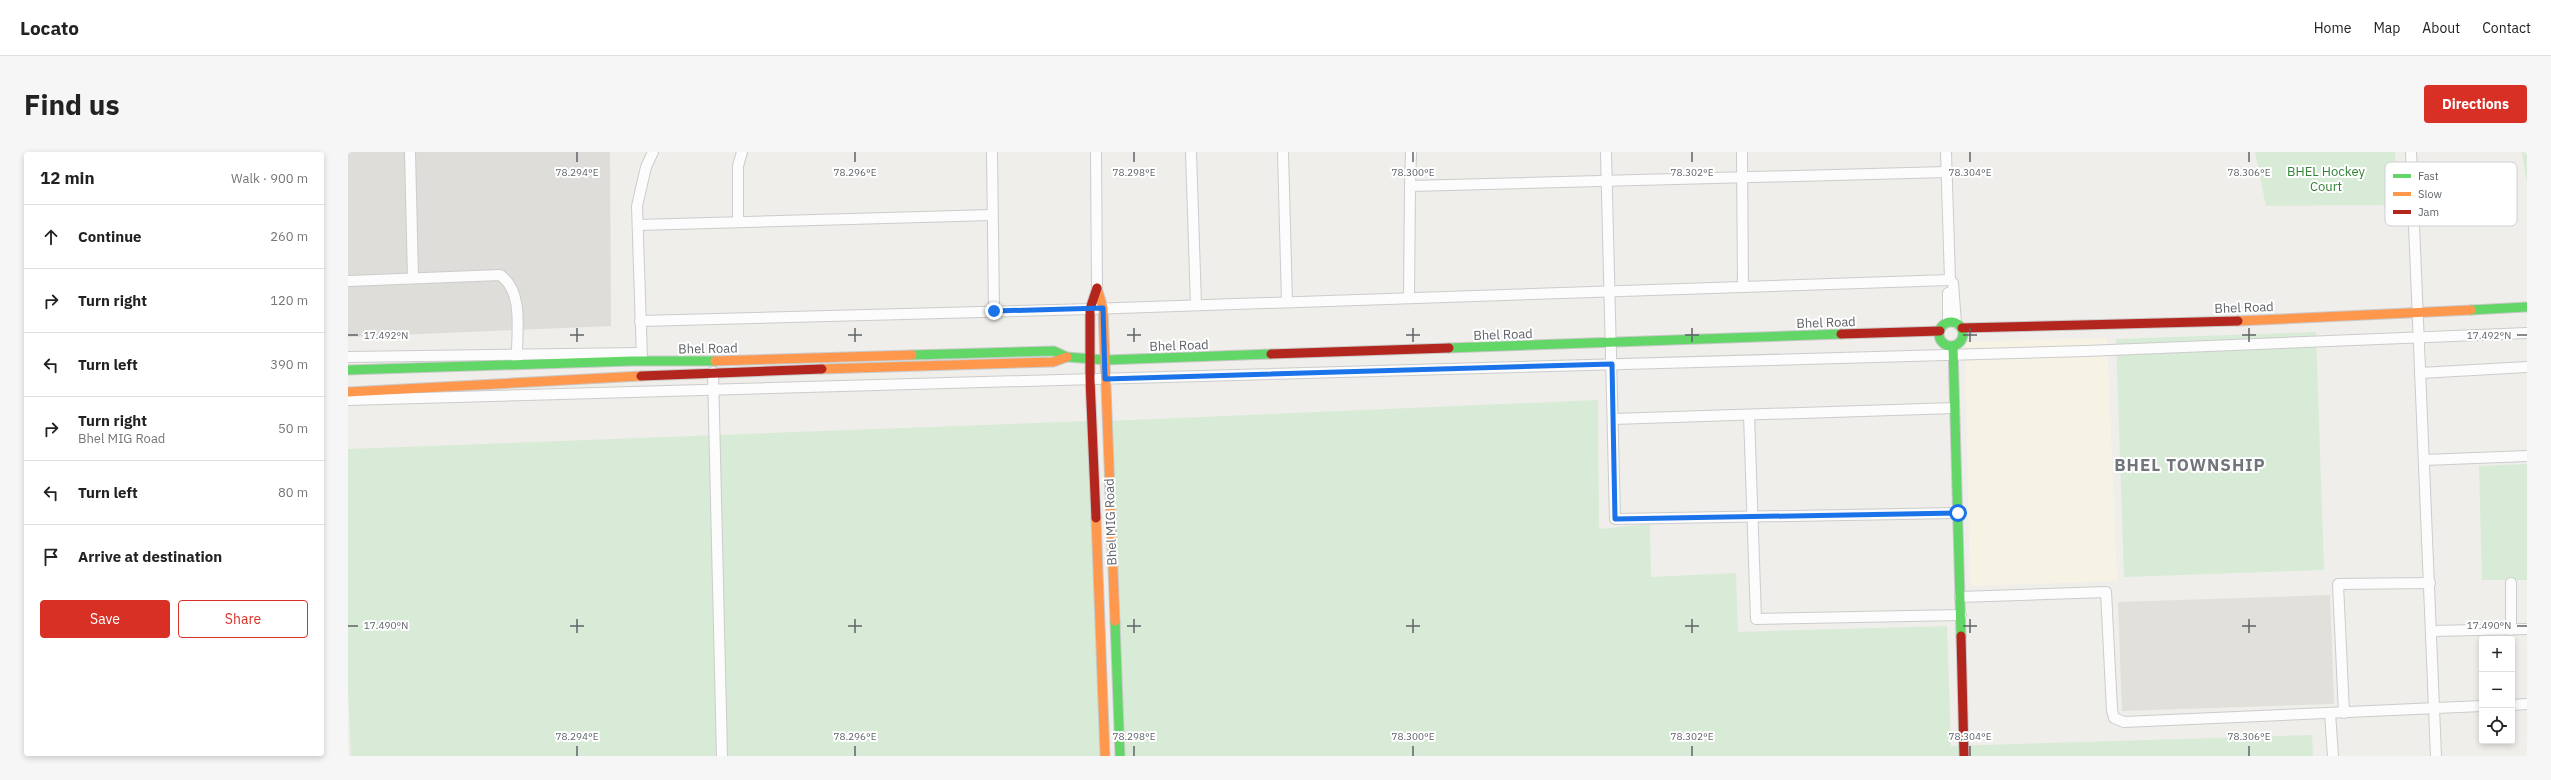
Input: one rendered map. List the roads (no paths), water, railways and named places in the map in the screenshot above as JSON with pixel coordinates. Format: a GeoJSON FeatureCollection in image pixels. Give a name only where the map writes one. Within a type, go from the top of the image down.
{"type":"FeatureCollection","features":[{"type":"Feature","properties":{"kind":"street"},"geometry":{"type":"LineString","coordinates":[[410,152],[413,278]]}},
{"type":"Feature","properties":{"kind":"street"},"geometry":{"type":"LineString","coordinates":[[348,358],[517,354],[642,357],[637,206],[640,188],[653,152]]}},
{"type":"Feature","properties":{"kind":"street"},"geometry":{"type":"LineString","coordinates":[[738,222],[738,166],[742,152]]}},
{"type":"Feature","properties":{"kind":"street"},"geometry":{"type":"LineString","coordinates":[[992,152],[994,311]]}},
{"type":"Feature","properties":{"kind":"street","name":"Bhel MIG Road"},"geometry":{"type":"LineString","coordinates":[[1096,152],[1097,288],[1103,308],[1106,360],[1105,379],[1120,756]]}},
{"type":"Feature","properties":{"kind":"street"},"geometry":{"type":"LineString","coordinates":[[1191,152],[1196,306]]}},
{"type":"Feature","properties":{"kind":"street"},"geometry":{"type":"LineString","coordinates":[[1282,152],[1287,302]]}},
{"type":"Feature","properties":{"kind":"street"},"geometry":{"type":"LineString","coordinates":[[1409,298],[1411,152]]}},
{"type":"Feature","properties":{"kind":"street"},"geometry":{"type":"LineString","coordinates":[[1606,152],[1611,292],[1615,519],[1958,513]]}},
{"type":"Feature","properties":{"kind":"street"},"geometry":{"type":"LineString","coordinates":[[1742,152],[1743,287]]}},
{"type":"Feature","properties":{"kind":"street"},"geometry":{"type":"LineString","coordinates":[[1946,152],[1950,280],[1948,283],[1955,324],[1962,339],[1953,350],[1964,756]]}},
{"type":"Feature","properties":{"kind":"street"},"geometry":{"type":"LineString","coordinates":[[2411,152],[2411,162]]}},
{"type":"Feature","properties":{"kind":"street"},"geometry":{"type":"LineString","coordinates":[[1410,186],[1947,172]]}},
{"type":"Feature","properties":{"kind":"street"},"geometry":{"type":"LineString","coordinates":[[638,225],[992,215]]}},
{"type":"Feature","properties":{"kind":"street"},"geometry":{"type":"LineString","coordinates":[[2413,226],[2417,336],[2430,583],[2436,756]]}},
{"type":"Feature","properties":{"kind":"street"},"geometry":{"type":"LineString","coordinates":[[349,281],[500,275],[509,282],[516,296],[517,365]]}},
{"type":"Feature","properties":{"kind":"street"},"geometry":{"type":"LineString","coordinates":[[640,321],[1196,306],[1950,280]]}},
{"type":"Feature","properties":{"kind":"street","name":"Bhel MIG Road"},"geometry":{"type":"LineString","coordinates":[[1097,288],[1090,309],[1090,379],[1105,756]]}},
{"type":"Feature","properties":{"kind":"street","name":"Bhel Road"},"geometry":{"type":"LineString","coordinates":[[1955,324],[2235,321],[2527,307]]}},
{"type":"Feature","properties":{"kind":"street"},"geometry":{"type":"LineString","coordinates":[[1953,350],[1942,342],[1940,331],[1955,324]]}},
{"type":"Feature","properties":{"kind":"street","name":"Bhel Road"},"geometry":{"type":"LineString","coordinates":[[348,370],[517,365],[642,357],[719,361],[1024,351],[1054,351],[1067,357],[1090,360],[1106,360],[1940,331]]}},
{"type":"Feature","properties":{"kind":"street"},"geometry":{"type":"LineString","coordinates":[[348,400],[1612,364],[1953,350],[2086,351],[2417,336],[2527,333]]}},
{"type":"Feature","properties":{"kind":"street","name":"Bhel Road"},"geometry":{"type":"LineString","coordinates":[[348,392],[713,372],[1053,362],[1067,357]]}},
{"type":"Feature","properties":{"kind":"street"},"geometry":{"type":"LineString","coordinates":[[2420,373],[2527,367]]}},
{"type":"Feature","properties":{"kind":"street"},"geometry":{"type":"LineString","coordinates":[[713,372],[722,756]]}},
{"type":"Feature","properties":{"kind":"street"},"geometry":{"type":"LineString","coordinates":[[1613,419],[1954,408]]}},
{"type":"Feature","properties":{"kind":"street"},"geometry":{"type":"LineString","coordinates":[[1749,415],[1756,619],[1961,615]]}},
{"type":"Feature","properties":{"kind":"street"},"geometry":{"type":"LineString","coordinates":[[2424,460],[2527,456]]}},
{"type":"Feature","properties":{"kind":"street"},"geometry":{"type":"LineString","coordinates":[[2344,713],[2338,584],[2430,583]]}},
{"type":"Feature","properties":{"kind":"street"},"geometry":{"type":"LineString","coordinates":[[2510,583],[2511,630]]}},
{"type":"Feature","properties":{"kind":"street"},"geometry":{"type":"LineString","coordinates":[[1960,597],[2106,592],[2112,710],[2114,718],[2124,722],[2479,706]]}},
{"type":"Feature","properties":{"kind":"street"},"geometry":{"type":"LineString","coordinates":[[2431,631],[2527,629]]}},
{"type":"Feature","properties":{"kind":"street"},"geometry":{"type":"LineString","coordinates":[[2515,705],[2527,704]]}},
{"type":"Feature","properties":{"kind":"street"},"geometry":{"type":"LineString","coordinates":[[2330,713],[2333,756]]}},
{"type":"Feature","properties":{"kind":"district","name":"BHEL TOWNSHIP"},"geometry":{"type":"Point","coordinates":[2190,465]}},
{"type":"Feature","properties":{"kind":"park label","name":"BHEL Hockey Court"},"geometry":{"type":"Point","coordinates":[2326,178]}}]}
